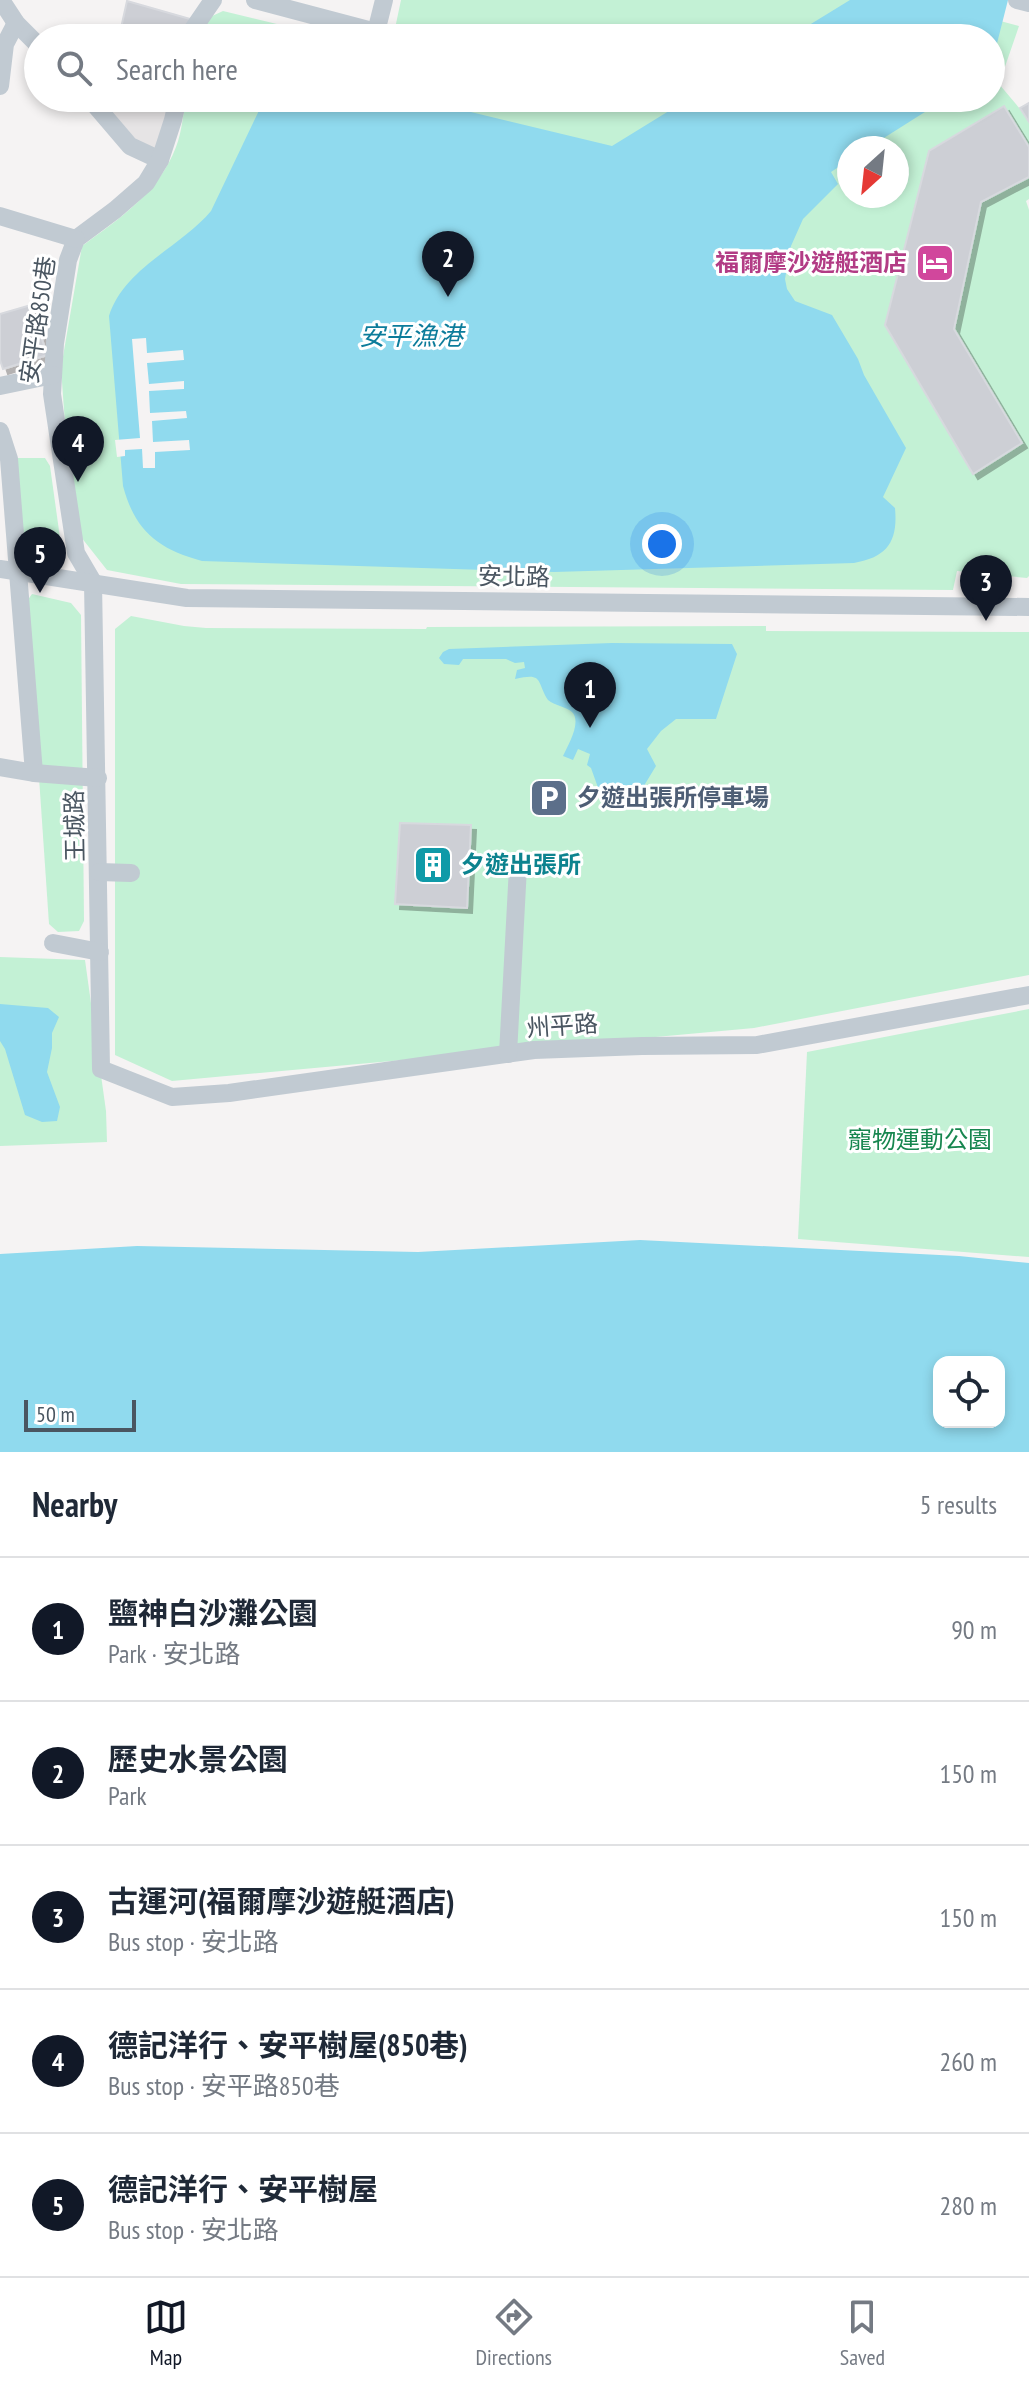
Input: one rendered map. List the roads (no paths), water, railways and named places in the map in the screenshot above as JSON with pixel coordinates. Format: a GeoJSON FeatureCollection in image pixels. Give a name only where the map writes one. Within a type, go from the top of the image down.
{"type":"FeatureCollection","features":[{"type":"Feature","properties":{"kind":"street"},"geometry":{"type":"LineString","coordinates":[[1,0],[24,31]]}},
{"type":"Feature","properties":{"kind":"street"},"geometry":{"type":"LineString","coordinates":[[196,24],[213,0]]}},
{"type":"Feature","properties":{"kind":"street"},"geometry":{"type":"LineString","coordinates":[[255,0],[346,24]]}},
{"type":"Feature","properties":{"kind":"street"},"geometry":{"type":"LineString","coordinates":[[378,24],[384,0]]}},
{"type":"Feature","properties":{"kind":"street"},"geometry":{"type":"LineString","coordinates":[[1017,0],[1029,3]]}},
{"type":"Feature","properties":{"kind":"street"},"geometry":{"type":"LineString","coordinates":[[0,86],[5,44],[16,23]]}},
{"type":"Feature","properties":{"kind":"street"},"geometry":{"type":"LineString","coordinates":[[101,112],[130,146],[160,160]]}},
{"type":"Feature","properties":{"kind":"street","name":"安平路850巷"},"geometry":{"type":"LineString","coordinates":[[93,582],[76,553],[52,394],[55,343],[68,260],[76,239],[146,183],[160,160],[175,112]]}},
{"type":"Feature","properties":{"kind":"street"},"geometry":{"type":"LineString","coordinates":[[0,216],[76,239]]}},
{"type":"Feature","properties":{"kind":"street"},"geometry":{"type":"LineString","coordinates":[[0,386],[53,375]]}},
{"type":"Feature","properties":{"kind":"street"},"geometry":{"type":"LineString","coordinates":[[1,440],[9,459],[9,571],[34,773]]}},
{"type":"Feature","properties":{"kind":"street","name":"安北路"},"geometry":{"type":"LineString","coordinates":[[9,571],[187,598],[1029,607]]}},
{"type":"Feature","properties":{"kind":"street","name":"王城路"},"geometry":{"type":"LineString","coordinates":[[93,582],[101,1069]]}},
{"type":"Feature","properties":{"kind":"street"},"geometry":{"type":"LineString","coordinates":[[0,767],[98,778]]}},
{"type":"Feature","properties":{"kind":"street"},"geometry":{"type":"LineString","coordinates":[[508,1054],[518,867]]}},
{"type":"Feature","properties":{"kind":"street"},"geometry":{"type":"LineString","coordinates":[[99,872],[131,873]]}},
{"type":"Feature","properties":{"kind":"street"},"geometry":{"type":"LineString","coordinates":[[53,943],[100,952]]}},
{"type":"Feature","properties":{"kind":"street","name":"州平路"},"geometry":{"type":"LineString","coordinates":[[101,1069],[172,1097],[229,1093],[534,1050],[757,1045],[1029,995]]}},
{"type":"Feature","properties":{"kind":"water"},"geometry":{"type":"Polygon","coordinates":[[[850,0],[1008,0],[1002,24],[811,24],[850,0]]]}},
{"type":"Feature","properties":{"kind":"water","name":"安平漁港"},"geometry":{"type":"Polygon","coordinates":[[[258,112],[471,112],[612,146],[667,112],[925,112],[887,136],[837,136],[837,168],[831,172],[837,185],[803,219],[791,246],[785,279],[795,301],[832,315],[906,448],[883,497],[895,508],[892,538],[883,552],[854,563],[554,572],[202,561],[173,551],[150,536],[142,526],[134,515],[123,486],[109,316],[127,284],[211,211],[258,112]]]}},
{"type":"Feature","properties":{"kind":"water"},"geometry":{"type":"Polygon","coordinates":[[[612,643],[732,644],[737,654],[716,719],[676,719],[661,731],[647,749],[656,766],[645,784],[653,800],[644,806],[633,800],[601,796],[591,768],[587,765],[590,754],[578,749],[573,760],[563,756],[573,734],[575,716],[548,700],[535,678],[515,679],[517,670],[525,668],[524,662],[463,659],[459,665],[444,664],[439,658],[449,649],[612,643]]]}},
{"type":"Feature","properties":{"kind":"water"},"geometry":{"type":"Polygon","coordinates":[[[0,1004],[48,1008],[59,1017],[52,1033],[47,1072],[60,1107],[57,1121],[42,1122],[25,1115],[0,1041],[0,1004]]]}},
{"type":"Feature","properties":{"kind":"water"},"geometry":{"type":"Polygon","coordinates":[[[640,1240],[959,1256],[1029,1263],[1029,1452],[0,1452],[0,1254],[137,1246],[418,1252],[640,1240]]]}},
{"type":"Feature","properties":{"kind":"place","name":"福爾摩沙遊艇酒店"},"geometry":{"type":"Point","coordinates":[935,263]}},
{"type":"Feature","properties":{"kind":"place","name":"歷史水景公園"},"geometry":{"type":"Point","coordinates":[448,297]}},
{"type":"Feature","properties":{"kind":"place","name":"德記洋行、安平樹屋(850巷)"},"geometry":{"type":"Point","coordinates":[78,482]}},
{"type":"Feature","properties":{"kind":"place","name":"德記洋行、安平樹屋"},"geometry":{"type":"Point","coordinates":[40,593]}},
{"type":"Feature","properties":{"kind":"place","name":"古運河(福爾摩沙遊艇酒店)"},"geometry":{"type":"Point","coordinates":[986,621]}},
{"type":"Feature","properties":{"kind":"place","name":"鹽神白沙灘公園"},"geometry":{"type":"Point","coordinates":[590,728]}},
{"type":"Feature","properties":{"kind":"place","name":"夕遊出張所停車場"},"geometry":{"type":"Point","coordinates":[549,798]}},
{"type":"Feature","properties":{"kind":"place","name":"夕遊出張所"},"geometry":{"type":"Point","coordinates":[433,865]}},
{"type":"Feature","properties":{"kind":"park label","name":"寵物運動公園"},"geometry":{"type":"Point","coordinates":[920,1140]}}]}
